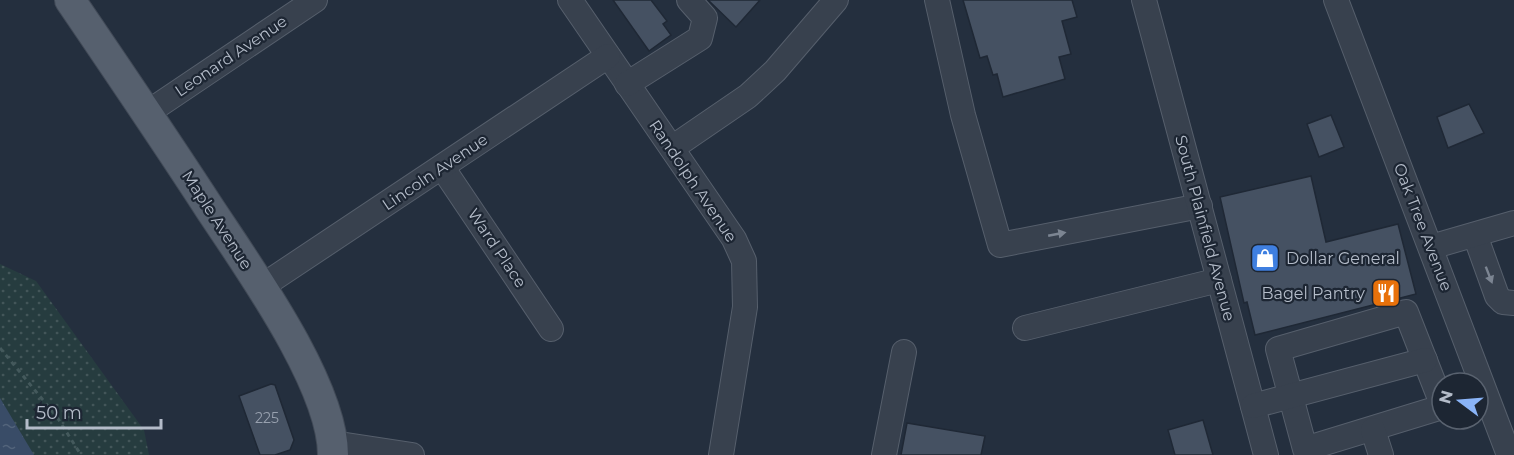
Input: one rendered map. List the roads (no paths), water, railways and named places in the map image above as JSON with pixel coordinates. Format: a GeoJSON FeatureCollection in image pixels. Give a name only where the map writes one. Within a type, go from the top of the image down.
{"type":"FeatureCollection","features":[{"type":"Feature","properties":{"kind":"main road","name":"Maple Avenue"},"geometry":{"type":"LineString","coordinates":[[70,0],[261,286],[316,386],[333,449]]}},
{"type":"Feature","properties":{"kind":"street","name":"Leonard Avenue"},"geometry":{"type":"LineString","coordinates":[[147,113],[315,0]]}},
{"type":"Feature","properties":{"kind":"street","name":"Randolph Avenue"},"geometry":{"type":"LineString","coordinates":[[570,0],[734,239],[744,261],[745,307],[721,455]]}},
{"type":"Feature","properties":{"kind":"street"},"geometry":{"type":"LineString","coordinates":[[627,84],[700,38],[705,18],[689,0]]}},
{"type":"Feature","properties":{"kind":"street"},"geometry":{"type":"LineString","coordinates":[[672,148],[748,96],[775,71],[836,0]]}},
{"type":"Feature","properties":{"kind":"street"},"geometry":{"type":"LineString","coordinates":[[937,0],[963,115],[1000,245],[1200,206]]}},
{"type":"Feature","properties":{"kind":"street","name":"South Plainfield Avenue"},"geometry":{"type":"LineString","coordinates":[[1144,0],[1266,455]]}},
{"type":"Feature","properties":{"kind":"street","name":"Oak Tree Avenue"},"geometry":{"type":"LineString","coordinates":[[1336,0],[1431,247],[1474,371]]}},
{"type":"Feature","properties":{"kind":"street","name":"Lincoln Avenue"},"geometry":{"type":"LineString","coordinates":[[261,286],[608,56]]}},
{"type":"Feature","properties":{"kind":"street","name":"Ward Place"},"geometry":{"type":"LineString","coordinates":[[442,167],[551,329]]}},
{"type":"Feature","properties":{"kind":"street"},"geometry":{"type":"LineString","coordinates":[[1431,247],[1514,223]]}},
{"type":"Feature","properties":{"kind":"street"},"geometry":{"type":"LineString","coordinates":[[1474,235],[1497,296],[1503,302],[1514,303]]}},
{"type":"Feature","properties":{"kind":"street"},"geometry":{"type":"LineString","coordinates":[[1025,328],[1219,280]]}},
{"type":"Feature","properties":{"kind":"street"},"geometry":{"type":"LineString","coordinates":[[1430,374],[1406,312],[1278,349],[1305,449],[1373,430],[1430,410]]}},
{"type":"Feature","properties":{"kind":"street"},"geometry":{"type":"LineString","coordinates":[[884,455],[904,351]]}},
{"type":"Feature","properties":{"kind":"street"},"geometry":{"type":"LineString","coordinates":[[1253,406],[1425,360]]}},
{"type":"Feature","properties":{"kind":"street","name":"Oak Tree Avenue"},"geometry":{"type":"LineString","coordinates":[[1490,409],[1508,442]]}},
{"type":"Feature","properties":{"kind":"street"},"geometry":{"type":"LineString","coordinates":[[1373,430],[1381,455]]}},
{"type":"Feature","properties":{"kind":"street"},"geometry":{"type":"LineString","coordinates":[[333,449],[412,455]]}},
{"type":"Feature","properties":{"kind":"water"},"geometry":{"type":"Polygon","coordinates":[[[0,398],[34,455],[0,455],[0,398]]]}},
{"type":"Feature","properties":{"kind":"place","name":"Dollar General"},"geometry":{"type":"Point","coordinates":[1265,258]}},
{"type":"Feature","properties":{"kind":"place","name":"Bagel Pantry"},"geometry":{"type":"Point","coordinates":[1386,293]}}]}
